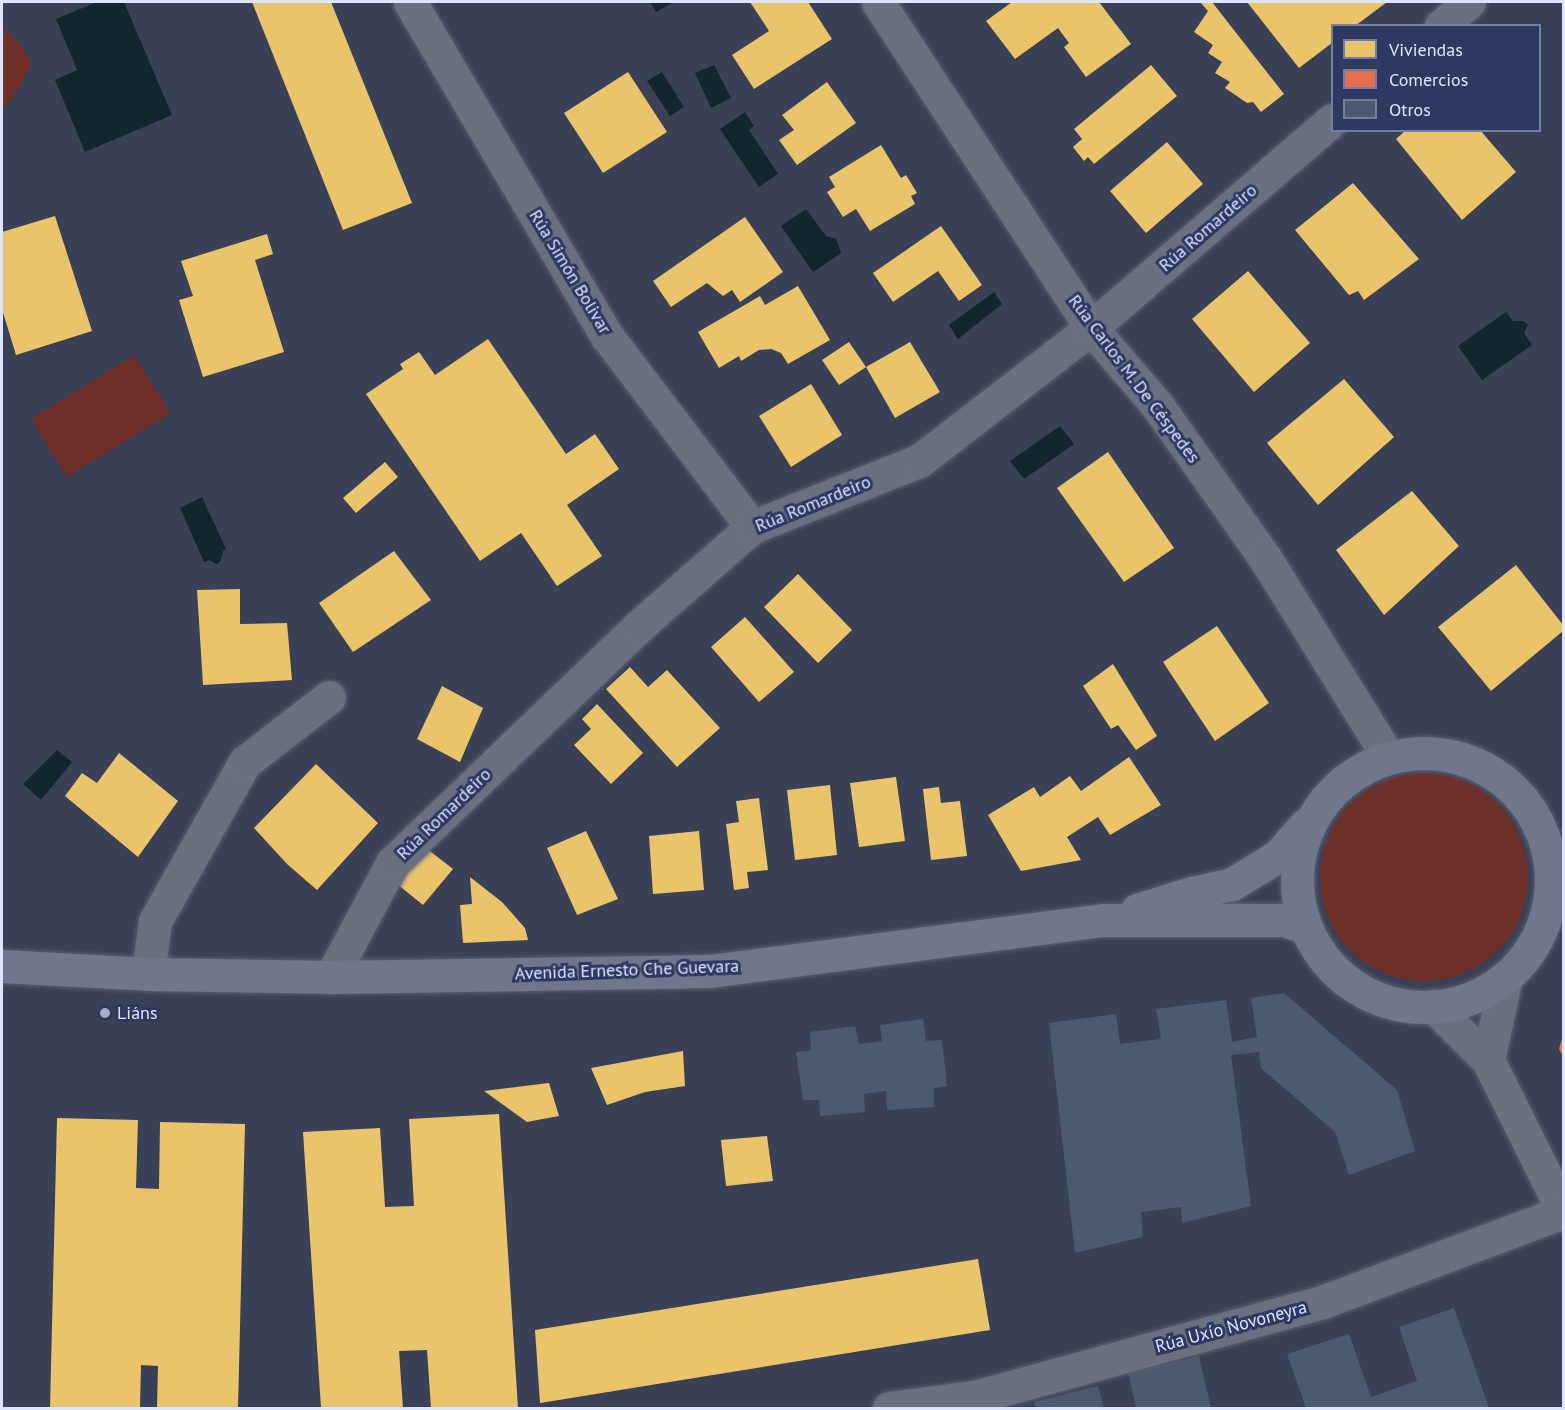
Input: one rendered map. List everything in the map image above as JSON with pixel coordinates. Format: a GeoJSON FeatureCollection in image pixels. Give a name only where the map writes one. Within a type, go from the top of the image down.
{"type":"FeatureCollection","features":[{"type":"Feature","properties":{"kind":"main road"},"geometry":{"type":"LineString","coordinates":[[1412,753],[1435,753],[1467,761],[1488,770],[1506,783],[1552,833],[1550,897],[1552,921],[1526,956],[1506,977],[1472,998],[1433,1006],[1393,1003],[1356,987],[1326,961],[1306,927],[1298,898],[1297,869],[1303,841],[1315,814],[1330,794],[1349,777],[1389,758],[1412,753]]}},
{"type":"Feature","properties":{"kind":"main road","name":"Avenida Ernesto Che Guevara"},"geometry":{"type":"LineString","coordinates":[[1103,920],[1192,893],[1232,884],[1278,856],[1315,814]]}},
{"type":"Feature","properties":{"kind":"main road","name":"Avenida Ernesto Che Guevara"},"geometry":{"type":"LineString","coordinates":[[2,966],[148,974],[331,977],[710,970],[1103,920],[1284,920],[1306,927]]}},
{"type":"Feature","properties":{"kind":"street","name":"Rúa Simón Bolivar"},"geometry":{"type":"LineString","coordinates":[[410,2],[607,336],[752,527]]}},
{"type":"Feature","properties":{"kind":"street","name":"Rúa Carlos M. De Céspedes"},"geometry":{"type":"LineString","coordinates":[[878,2],[1091,328],[1157,405],[1265,558],[1389,758]]}},
{"type":"Feature","properties":{"kind":"street"},"geometry":{"type":"LineString","coordinates":[[1443,24],[1469,2]]}},
{"type":"Feature","properties":{"kind":"street","name":"Rúa Romardeiro"},"geometry":{"type":"LineString","coordinates":[[331,977],[392,863],[638,627],[752,527],[920,461],[1091,328],[1331,121]]}},
{"type":"Feature","properties":{"kind":"street"},"geometry":{"type":"LineString","coordinates":[[148,974],[155,921],[246,762],[329,697]]}},
{"type":"Feature","properties":{"kind":"street"},"geometry":{"type":"LineString","coordinates":[[1488,1060],[1506,977]]}},
{"type":"Feature","properties":{"kind":"street"},"geometry":{"type":"LineString","coordinates":[[1433,1006],[1488,1060],[1563,1213]]}},
{"type":"Feature","properties":{"kind":"street","name":"Rúa Uxío Novoneyra"},"geometry":{"type":"LineString","coordinates":[[889,1408],[975,1397],[1325,1301],[1563,1213]]}},
{"type":"Feature","properties":{"kind":"shaded area"},"geometry":{"type":"Polygon","coordinates":[[[2,27],[23,48],[31,63],[20,87],[2,111],[2,27]]]}},
{"type":"Feature","properties":{"kind":"shaded area"},"geometry":{"type":"Polygon","coordinates":[[[134,355],[171,413],[67,477],[31,419],[134,355]]]}},
{"type":"Feature","properties":{"kind":"shaded area"},"geometry":{"type":"Polygon","coordinates":[[[1424,773],[1444,775],[1473,785],[1504,811],[1520,837],[1526,857],[1528,877],[1526,897],[1516,926],[1490,957],[1464,973],[1444,979],[1424,981],[1404,979],[1375,969],[1344,943],[1328,917],[1322,897],[1320,877],[1322,857],[1332,828],[1358,797],[1384,781],[1404,775],[1424,773]]]}},
{"type":"Feature","properties":{"kind":"water"},"geometry":{"type":"Polygon","coordinates":[[[97,2],[124,2],[172,115],[85,152],[55,80],[77,70],[56,19],[97,2]]]}},
{"type":"Feature","properties":{"kind":"water"},"geometry":{"type":"Polygon","coordinates":[[[650,2],[674,2],[656,12],[650,2]]]}},
{"type":"Feature","properties":{"kind":"water"},"geometry":{"type":"Polygon","coordinates":[[[714,65],[731,98],[711,108],[695,73],[714,65]]]}},
{"type":"Feature","properties":{"kind":"water"},"geometry":{"type":"Polygon","coordinates":[[[662,72],[684,107],[670,116],[647,81],[662,72]]]}},
{"type":"Feature","properties":{"kind":"water"},"geometry":{"type":"Polygon","coordinates":[[[745,112],[754,126],[749,130],[778,174],[759,187],[720,129],[745,112]]]}},
{"type":"Feature","properties":{"kind":"water"},"geometry":{"type":"Polygon","coordinates":[[[806,209],[826,236],[836,239],[841,253],[813,272],[781,226],[806,209]]]}},
{"type":"Feature","properties":{"kind":"water"},"geometry":{"type":"Polygon","coordinates":[[[994,292],[1002,304],[958,339],[949,325],[994,292]]]}},
{"type":"Feature","properties":{"kind":"water"},"geometry":{"type":"Polygon","coordinates":[[[1506,312],[1513,321],[1523,321],[1528,325],[1524,333],[1532,345],[1482,380],[1458,346],[1506,312]]]}},
{"type":"Feature","properties":{"kind":"water"},"geometry":{"type":"Polygon","coordinates":[[[1060,426],[1074,444],[1024,479],[1010,461],[1060,426]]]}},
{"type":"Feature","properties":{"kind":"water"},"geometry":{"type":"Polygon","coordinates":[[[202,497],[226,549],[223,551],[220,562],[216,564],[210,560],[204,562],[180,508],[202,497]]]}},
{"type":"Feature","properties":{"kind":"water"},"geometry":{"type":"Polygon","coordinates":[[[57,750],[72,762],[41,800],[23,784],[57,750]]]}},
{"type":"Feature","properties":{"kind":"building: Viviendas"},"geometry":{"type":"Polygon","coordinates":[[[252,2],[331,2],[412,203],[343,230],[252,2]]]}},
{"type":"Feature","properties":{"kind":"building: Viviendas"},"geometry":{"type":"Polygon","coordinates":[[[750,2],[808,2],[832,39],[754,89],[732,55],[769,31],[750,2]]]}},
{"type":"Feature","properties":{"kind":"building: Viviendas"},"geometry":{"type":"Polygon","coordinates":[[[1012,2],[1099,2],[1131,44],[1086,77],[1064,47],[1069,43],[1058,28],[1015,59],[986,21],[1012,2]]]}},
{"type":"Feature","properties":{"kind":"building: Viviendas"},"geometry":{"type":"Polygon","coordinates":[[[1200,2],[1212,2],[1284,94],[1261,112],[1253,102],[1247,103],[1225,88],[1230,82],[1215,73],[1222,62],[1208,53],[1213,45],[1194,32],[1208,11],[1200,2]]]}},
{"type":"Feature","properties":{"kind":"building: Viviendas"},"geometry":{"type":"Polygon","coordinates":[[[1247,2],[1387,2],[1358,24],[1331,24],[1331,44],[1299,68],[1247,2]]]}},
{"type":"Feature","properties":{"kind":"building: Viviendas"},"geometry":{"type":"Polygon","coordinates":[[[1151,65],[1177,96],[1094,164],[1088,157],[1084,161],[1073,147],[1082,139],[1074,129],[1151,65]]]}},
{"type":"Feature","properties":{"kind":"building: Viviendas"},"geometry":{"type":"Polygon","coordinates":[[[628,72],[667,132],[603,173],[564,113],[628,72]]]}},
{"type":"Feature","properties":{"kind":"building: Viviendas"},"geometry":{"type":"Polygon","coordinates":[[[827,82],[856,123],[797,165],[779,140],[794,130],[782,115],[827,82]]]}},
{"type":"Feature","properties":{"kind":"building: Viviendas"},"geometry":{"type":"Polygon","coordinates":[[[1404,132],[1482,132],[1516,172],[1462,220],[1396,139],[1404,132]]]}},
{"type":"Feature","properties":{"kind":"building: Viviendas"},"geometry":{"type":"Polygon","coordinates":[[[1167,142],[1203,184],[1146,233],[1110,191],[1167,142]]]}},
{"type":"Feature","properties":{"kind":"building: Viviendas"},"geometry":{"type":"Polygon","coordinates":[[[881,145],[901,178],[906,175],[917,193],[911,196],[915,204],[870,231],[856,209],[843,217],[827,192],[835,187],[829,177],[881,145]]]}},
{"type":"Feature","properties":{"kind":"building: Viviendas"},"geometry":{"type":"Polygon","coordinates":[[[1353,183],[1419,259],[1364,300],[1358,291],[1349,295],[1295,230],[1353,183]]]}},
{"type":"Feature","properties":{"kind":"building: Viviendas"},"geometry":{"type":"Polygon","coordinates":[[[55,216],[92,331],[16,355],[2,309],[2,232],[55,216]]]}},
{"type":"Feature","properties":{"kind":"building: Viviendas"},"geometry":{"type":"Polygon","coordinates":[[[745,217],[783,272],[740,302],[732,290],[723,296],[707,283],[671,307],[653,281],[745,217]]]}},
{"type":"Feature","properties":{"kind":"building: Viviendas"},"geometry":{"type":"Polygon","coordinates":[[[941,226],[982,285],[959,301],[938,271],[893,302],[873,273],[941,226]]]}},
{"type":"Feature","properties":{"kind":"building: Viviendas"},"geometry":{"type":"Polygon","coordinates":[[[267,234],[273,254],[255,260],[284,352],[203,377],[179,300],[193,296],[181,261],[267,234]]]}},
{"type":"Feature","properties":{"kind":"building: Viviendas"},"geometry":{"type":"Polygon","coordinates":[[[1248,271],[1310,343],[1254,392],[1192,319],[1248,271]]]}},
{"type":"Feature","properties":{"kind":"building: Viviendas"},"geometry":{"type":"Polygon","coordinates":[[[798,286],[830,340],[788,364],[781,353],[771,349],[759,350],[741,361],[739,356],[719,368],[698,332],[760,296],[765,305],[798,286]]]}},
{"type":"Feature","properties":{"kind":"building: Viviendas"},"geometry":{"type":"Polygon","coordinates":[[[488,339],[566,454],[595,434],[619,469],[567,505],[602,556],[557,586],[521,533],[480,561],[366,394],[403,369],[400,364],[419,352],[435,375],[488,339]]]}},
{"type":"Feature","properties":{"kind":"building: Viviendas"},"geometry":{"type":"Polygon","coordinates":[[[849,342],[866,367],[839,385],[822,360],[849,342]]]}},
{"type":"Feature","properties":{"kind":"building: Viviendas"},"geometry":{"type":"Polygon","coordinates":[[[910,342],[940,392],[895,418],[866,367],[910,342]]]}},
{"type":"Feature","properties":{"kind":"building: Viviendas"},"geometry":{"type":"Polygon","coordinates":[[[1344,379],[1394,437],[1318,505],[1267,443],[1344,379]]]}},
{"type":"Feature","properties":{"kind":"building: Viviendas"},"geometry":{"type":"Polygon","coordinates":[[[811,384],[842,435],[791,467],[759,416],[811,384]]]}},
{"type":"Feature","properties":{"kind":"building: Viviendas"},"geometry":{"type":"Polygon","coordinates":[[[1108,452],[1174,548],[1124,582],[1057,488],[1108,452]]]}},
{"type":"Feature","properties":{"kind":"building: Viviendas"},"geometry":{"type":"Polygon","coordinates":[[[385,462],[398,477],[356,513],[343,498],[385,462]]]}},
{"type":"Feature","properties":{"kind":"building: Viviendas"},"geometry":{"type":"Polygon","coordinates":[[[1412,491],[1459,546],[1384,615],[1336,550],[1412,491]]]}},
{"type":"Feature","properties":{"kind":"building: Viviendas"},"geometry":{"type":"Polygon","coordinates":[[[394,551],[431,600],[353,652],[319,603],[394,551]]]}},
{"type":"Feature","properties":{"kind":"building: Viviendas"},"geometry":{"type":"Polygon","coordinates":[[[1516,565],[1563,625],[1563,631],[1491,691],[1438,627],[1516,565]]]}},
{"type":"Feature","properties":{"kind":"building: Viviendas"},"geometry":{"type":"Polygon","coordinates":[[[798,574],[852,630],[818,663],[764,607],[798,574]]]}},
{"type":"Feature","properties":{"kind":"building: Viviendas"},"geometry":{"type":"Polygon","coordinates":[[[240,589],[240,624],[287,623],[292,680],[203,685],[197,590],[240,589]]]}},
{"type":"Feature","properties":{"kind":"building: Viviendas"},"geometry":{"type":"Polygon","coordinates":[[[745,617],[794,672],[759,702],[711,647],[745,617]]]}},
{"type":"Feature","properties":{"kind":"building: Viviendas"},"geometry":{"type":"Polygon","coordinates":[[[1217,626],[1269,703],[1215,741],[1163,662],[1217,626]]]}},
{"type":"Feature","properties":{"kind":"building: Viviendas"},"geometry":{"type":"Polygon","coordinates":[[[1113,664],[1157,736],[1136,750],[1118,725],[1111,729],[1083,686],[1113,664]]]}},
{"type":"Feature","properties":{"kind":"building: Viviendas"},"geometry":{"type":"Polygon","coordinates":[[[630,667],[648,687],[667,670],[720,728],[677,767],[606,689],[630,667]]]}},
{"type":"Feature","properties":{"kind":"building: Viviendas"},"geometry":{"type":"Polygon","coordinates":[[[442,686],[483,708],[460,762],[417,739],[442,686]]]}},
{"type":"Feature","properties":{"kind":"building: Viviendas"},"geometry":{"type":"Polygon","coordinates":[[[597,704],[643,753],[611,784],[574,745],[591,729],[582,719],[597,704]]]}},
{"type":"Feature","properties":{"kind":"building: Viviendas"},"geometry":{"type":"Polygon","coordinates":[[[119,753],[178,801],[138,857],[65,796],[82,773],[97,783],[119,753]]]}},
{"type":"Feature","properties":{"kind":"building: Viviendas"},"geometry":{"type":"Polygon","coordinates":[[[1129,757],[1161,805],[1110,835],[1098,817],[1067,837],[1081,860],[1021,871],[988,815],[1034,787],[1040,797],[1070,776],[1081,791],[1129,757]]]}},
{"type":"Feature","properties":{"kind":"building: Viviendas"},"geometry":{"type":"Polygon","coordinates":[[[316,764],[378,823],[317,890],[287,864],[254,828],[316,764]]]}},
{"type":"Feature","properties":{"kind":"building: Viviendas"},"geometry":{"type":"Polygon","coordinates":[[[896,777],[905,841],[859,847],[850,783],[896,777]]]}},
{"type":"Feature","properties":{"kind":"building: Viviendas"},"geometry":{"type":"Polygon","coordinates":[[[830,785],[837,855],[795,860],[787,790],[830,785]]]}},
{"type":"Feature","properties":{"kind":"building: Viviendas"},"geometry":{"type":"Polygon","coordinates":[[[939,787],[941,803],[960,801],[967,856],[931,860],[923,789],[939,787]]]}},
{"type":"Feature","properties":{"kind":"building: Viviendas"},"geometry":{"type":"Polygon","coordinates":[[[759,798],[768,870],[747,872],[749,888],[734,890],[726,824],[739,822],[736,801],[759,798]]]}},
{"type":"Feature","properties":{"kind":"building: Viviendas"},"geometry":{"type":"Polygon","coordinates":[[[586,831],[618,899],[577,915],[547,848],[586,831]]]}},
{"type":"Feature","properties":{"kind":"building: Viviendas"},"geometry":{"type":"Polygon","coordinates":[[[699,831],[704,890],[653,894],[649,836],[699,831]]]}},
{"type":"Feature","properties":{"kind":"building: Viviendas"},"geometry":{"type":"Polygon","coordinates":[[[426,848],[453,869],[423,905],[397,884],[426,848]]]}},
{"type":"Feature","properties":{"kind":"building: Viviendas"},"geometry":{"type":"Polygon","coordinates":[[[470,877],[502,902],[525,928],[528,940],[463,943],[460,905],[472,904],[470,877]]]}},
{"type":"Feature","properties":{"kind":"building: Viviendas"},"geometry":{"type":"Polygon","coordinates":[[[683,1051],[685,1086],[645,1092],[607,1105],[591,1068],[683,1051]]]}},
{"type":"Feature","properties":{"kind":"building: Viviendas"},"geometry":{"type":"Polygon","coordinates":[[[549,1083],[559,1116],[527,1122],[484,1091],[549,1083]]]}},
{"type":"Feature","properties":{"kind":"building: Viviendas"},"geometry":{"type":"Polygon","coordinates":[[[499,1114],[518,1408],[431,1408],[427,1350],[399,1351],[403,1408],[321,1408],[303,1132],[380,1128],[385,1207],[414,1206],[409,1119],[499,1114]]]}},
{"type":"Feature","properties":{"kind":"building: Viviendas"},"geometry":{"type":"Polygon","coordinates":[[[57,1118],[138,1120],[136,1188],[159,1189],[160,1122],[245,1124],[238,1408],[157,1408],[158,1366],[141,1365],[140,1408],[50,1408],[57,1118]]]}},
{"type":"Feature","properties":{"kind":"building: Viviendas"},"geometry":{"type":"Polygon","coordinates":[[[767,1136],[773,1181],[726,1186],[721,1140],[767,1136]]]}},
{"type":"Feature","properties":{"kind":"building: Viviendas"},"geometry":{"type":"Polygon","coordinates":[[[978,1259],[990,1330],[540,1403],[535,1330],[978,1259]]]}},
{"type":"Feature","properties":{"kind":"building: Comercios"},"geometry":{"type":"Polygon","coordinates":[[[1564,1035],[1564,1058],[1559,1049],[1564,1035]]]}},
{"type":"Feature","properties":{"kind":"building: Otros"},"geometry":{"type":"Polygon","coordinates":[[[1284,993],[1397,1090],[1415,1151],[1349,1175],[1335,1132],[1261,1068],[1259,1052],[1231,1055],[1251,1206],[1182,1223],[1181,1207],[1141,1212],[1143,1237],[1075,1253],[1049,1023],[1116,1014],[1120,1044],[1161,1039],[1156,1009],[1226,1000],[1232,1042],[1257,1037],[1251,998],[1284,993]]]}},
{"type":"Feature","properties":{"kind":"building: Otros"},"geometry":{"type":"Polygon","coordinates":[[[923,1019],[926,1041],[942,1040],[947,1086],[934,1088],[934,1107],[887,1110],[886,1091],[864,1094],[865,1112],[820,1116],[819,1100],[803,1100],[796,1052],[811,1051],[810,1032],[855,1026],[859,1044],[882,1041],[880,1025],[923,1019]]]}},
{"type":"Feature","properties":{"kind":"building: Otros"},"geometry":{"type":"Polygon","coordinates":[[[1454,1308],[1489,1408],[1306,1408],[1287,1354],[1349,1334],[1371,1397],[1417,1381],[1399,1327],[1454,1308]]]}},
{"type":"Feature","properties":{"kind":"building: Otros"},"geometry":{"type":"Polygon","coordinates":[[[1199,1356],[1211,1408],[1136,1408],[1128,1373],[1199,1356]]]}},
{"type":"Feature","properties":{"kind":"building: Otros"},"geometry":{"type":"Polygon","coordinates":[[[1098,1386],[1104,1408],[1035,1408],[1034,1402],[1098,1386]]]}},
{"type":"Feature","properties":{"kind":"place","name":"Liáns"},"geometry":{"type":"Point","coordinates":[105,1013]}}]}
